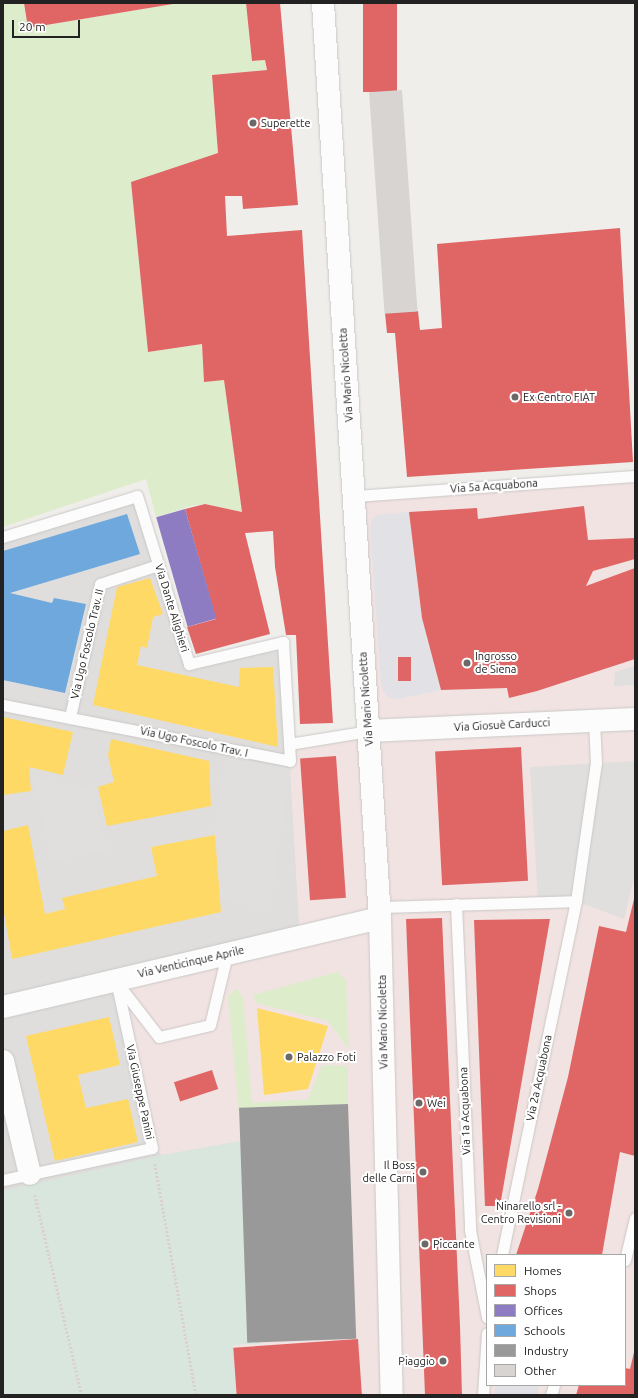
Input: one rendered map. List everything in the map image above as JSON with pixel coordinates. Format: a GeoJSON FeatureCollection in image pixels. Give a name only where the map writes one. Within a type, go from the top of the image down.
{"type":"FeatureCollection","features":[{"type":"Feature","properties":{"kind":"street","name":"Via Mario Nicoletta"},"geometry":{"type":"LineString","coordinates":[[323,3],[380,912],[392,1395]]}},
{"type":"Feature","properties":{"kind":"street","name":"Via Giosuè Carducci"},"geometry":{"type":"LineString","coordinates":[[368,731],[635,719]]}},
{"type":"Feature","properties":{"kind":"street","name":"Via Venticinque Aprile"},"geometry":{"type":"LineString","coordinates":[[3,1006],[227,954],[380,912]]}},
{"type":"Feature","properties":{"kind":"street"},"geometry":{"type":"LineString","coordinates":[[3,1061],[30,1174]]}},
{"type":"Feature","properties":{"kind":"lane","name":"Via 5a Acquabona"},"geometry":{"type":"LineString","coordinates":[[354,496],[635,476]]}},
{"type":"Feature","properties":{"kind":"lane","name":"Via Dante Alighieri"},"geometry":{"type":"LineString","coordinates":[[3,537],[137,496],[189,664],[283,642],[290,744]]}},
{"type":"Feature","properties":{"kind":"lane","name":"Via Ugo Foscolo Trav. II"},"geometry":{"type":"LineString","coordinates":[[70,717],[100,584],[158,565]]}},
{"type":"Feature","properties":{"kind":"lane","name":"Via Ugo Foscolo Trav. I"},"geometry":{"type":"LineString","coordinates":[[3,705],[290,761],[290,744]]}},
{"type":"Feature","properties":{"kind":"lane","name":"Via 2a Acquabona"},"geometry":{"type":"LineString","coordinates":[[502,1254],[576,901],[596,762],[594,721]]}},
{"type":"Feature","properties":{"kind":"lane"},"geometry":{"type":"LineString","coordinates":[[290,744],[368,731]]}},
{"type":"Feature","properties":{"kind":"lane"},"geometry":{"type":"LineString","coordinates":[[380,912],[456,904],[576,901]]}},
{"type":"Feature","properties":{"kind":"lane","name":"Via 1a Acquabona"},"geometry":{"type":"LineString","coordinates":[[456,904],[470,1230],[486,1312]]}},
{"type":"Feature","properties":{"kind":"lane"},"geometry":{"type":"LineString","coordinates":[[116,980],[159,1037],[210,1025],[227,954]]}},
{"type":"Feature","properties":{"kind":"lane","name":"Via Giuseppe Panini"},"geometry":{"type":"LineString","coordinates":[[3,1180],[152,1148],[116,980]]}},
{"type":"Feature","properties":{"kind":"lane"},"geometry":{"type":"LineString","coordinates":[[626,1256],[635,1218]]}},
{"type":"Feature","properties":{"kind":"lane"},"geometry":{"type":"LineString","coordinates":[[483,1395],[486,1348]]}},
{"type":"Feature","properties":{"kind":"path"},"geometry":{"type":"LineString","coordinates":[[152,1148],[160,1206],[196,1395]]}},
{"type":"Feature","properties":{"kind":"path"},"geometry":{"type":"LineString","coordinates":[[30,1174],[82,1395]]}},
{"type":"Feature","properties":{"kind":"shaded area"},"geometry":{"type":"Polygon","coordinates":[[[635,476],[635,1395],[236,1395],[233,1345],[258,1344],[241,1141],[163,1155],[152,1148],[116,980],[300,937],[289,744],[368,731],[354,496],[635,476]]]}},
{"type":"Feature","properties":{"kind":"shaded area"},"geometry":{"type":"Polygon","coordinates":[[[137,496],[189,664],[283,642],[300,937],[241,1141],[257,1314],[233,1345],[236,1395],[3,1395],[3,537],[137,496]]]}},
{"type":"Feature","properties":{"kind":"shaded area"},"geometry":{"type":"Polygon","coordinates":[[[409,512],[422,618],[441,690],[398,699],[388,697],[383,691],[381,684],[370,529],[372,519],[377,515],[409,512]],[[398,657],[398,681],[412,681],[411,657],[398,657]]]}},
{"type":"Feature","properties":{"kind":"shaded area"},"geometry":{"type":"Polygon","coordinates":[[[635,666],[635,685],[614,686],[615,672],[635,666]]]}},
{"type":"Feature","properties":{"kind":"shaded area"},"geometry":{"type":"Polygon","coordinates":[[[226,758],[291,768],[269,908],[204,897],[226,758]]]}},
{"type":"Feature","properties":{"kind":"shaded area"},"geometry":{"type":"Polygon","coordinates":[[[635,761],[635,873],[624,919],[576,901],[538,902],[530,767],[635,761]]]}},
{"type":"Feature","properties":{"kind":"shaded area"},"geometry":{"type":"Polygon","coordinates":[[[35,781],[92,787],[107,851],[51,861],[35,781]]]}},
{"type":"Feature","properties":{"kind":"shaded area"},"geometry":{"type":"Polygon","coordinates":[[[241,1141],[259,1344],[233,1345],[236,1395],[3,1395],[3,1191],[163,1155],[241,1141]]]}},
{"type":"Feature","properties":{"kind":"shaded area"},"geometry":{"type":"Polygon","coordinates":[[[495,1386],[538,1386],[538,1395],[495,1395],[495,1386]]]}},
{"type":"Feature","properties":{"kind":"green space"},"geometry":{"type":"Polygon","coordinates":[[[3,3],[24,3],[28,28],[179,3],[246,3],[252,61],[265,60],[267,70],[212,75],[218,153],[131,182],[148,352],[202,344],[204,381],[224,380],[242,512],[205,504],[191,506],[156,517],[146,479],[3,527],[3,3]]]}},
{"type":"Feature","properties":{"kind":"green space"},"geometry":{"type":"Polygon","coordinates":[[[337,972],[346,980],[349,1049],[328,1021],[256,1003],[253,995],[337,972]]]}},
{"type":"Feature","properties":{"kind":"green space"},"geometry":{"type":"Polygon","coordinates":[[[237,988],[243,998],[252,1103],[308,1099],[322,1065],[348,1066],[348,1104],[239,1112],[228,996],[237,988]]]}},
{"type":"Feature","properties":{"kind":"building: Homes"},"geometry":{"type":"Polygon","coordinates":[[[150,578],[163,614],[153,617],[147,648],[141,646],[137,665],[239,687],[240,668],[273,667],[278,747],[93,705],[117,587],[150,578]]]}},
{"type":"Feature","properties":{"kind":"building: Homes"},"geometry":{"type":"Polygon","coordinates":[[[3,717],[73,732],[63,775],[29,767],[31,791],[3,795],[3,717]]]}},
{"type":"Feature","properties":{"kind":"building: Homes"},"geometry":{"type":"Polygon","coordinates":[[[111,739],[209,761],[211,806],[107,826],[98,787],[114,782],[108,755],[111,739]]]}},
{"type":"Feature","properties":{"kind":"building: Homes"},"geometry":{"type":"Polygon","coordinates":[[[28,825],[45,914],[65,909],[62,898],[157,876],[151,847],[215,835],[221,912],[12,959],[3,907],[3,831],[28,825]]]}},
{"type":"Feature","properties":{"kind":"building: Homes","name":"Palazzo Foti"},"geometry":{"type":"Polygon","coordinates":[[[257,1008],[328,1026],[308,1089],[264,1095],[257,1008]]]}},
{"type":"Feature","properties":{"kind":"building: Homes"},"geometry":{"type":"Polygon","coordinates":[[[109,1017],[120,1065],[78,1075],[86,1108],[128,1099],[138,1142],[55,1161],[26,1036],[109,1017]]]}},
{"type":"Feature","properties":{"kind":"building: Shops"},"geometry":{"type":"Polygon","coordinates":[[[24,3],[173,3],[173,4],[28,28],[24,3]]]}},
{"type":"Feature","properties":{"kind":"building: Shops"},"geometry":{"type":"Polygon","coordinates":[[[246,3],[280,3],[298,205],[243,209],[242,196],[225,196],[227,236],[302,230],[333,723],[300,724],[296,635],[286,635],[275,567],[273,531],[245,533],[270,634],[196,654],[187,627],[216,619],[185,509],[205,504],[242,512],[224,380],[204,382],[202,344],[148,352],[131,182],[218,153],[212,75],[267,70],[265,60],[252,61],[246,3]]]}},
{"type":"Feature","properties":{"kind":"building: Shops"},"geometry":{"type":"Polygon","coordinates":[[[363,3],[397,3],[397,92],[363,92],[363,3]]]}},
{"type":"Feature","properties":{"kind":"building: Shops","name":"Ex Centro FIAT"},"geometry":{"type":"Polygon","coordinates":[[[620,228],[633,462],[407,477],[395,333],[387,333],[385,313],[418,311],[420,330],[442,328],[437,244],[620,228]]]}},
{"type":"Feature","properties":{"kind":"building: Shops"},"geometry":{"type":"Polygon","coordinates":[[[584,506],[588,540],[635,538],[635,559],[593,571],[586,586],[635,568],[635,659],[537,691],[509,698],[507,688],[441,690],[422,618],[409,512],[477,508],[478,519],[584,506]]]}},
{"type":"Feature","properties":{"kind":"building: Shops"},"geometry":{"type":"Polygon","coordinates":[[[398,657],[411,657],[411,681],[398,681],[398,657]]]}},
{"type":"Feature","properties":{"kind":"building: Shops"},"geometry":{"type":"Polygon","coordinates":[[[521,747],[528,881],[442,885],[435,752],[521,747]]]}},
{"type":"Feature","properties":{"kind":"building: Shops"},"geometry":{"type":"Polygon","coordinates":[[[336,756],[346,898],[310,900],[300,759],[336,756]]]}},
{"type":"Feature","properties":{"kind":"building: Shops"},"geometry":{"type":"Polygon","coordinates":[[[634,899],[635,1156],[620,1152],[602,1254],[516,1254],[538,1189],[568,1077],[599,926],[626,932],[634,899]]]}},
{"type":"Feature","properties":{"kind":"building: Shops"},"geometry":{"type":"Polygon","coordinates":[[[442,918],[462,1395],[425,1395],[406,919],[442,918]]]}},
{"type":"Feature","properties":{"kind":"building: Shops"},"geometry":{"type":"Polygon","coordinates":[[[550,919],[500,1206],[485,1206],[474,920],[550,919]]]}},
{"type":"Feature","properties":{"kind":"building: Shops"},"geometry":{"type":"Polygon","coordinates":[[[212,1070],[218,1089],[180,1101],[174,1082],[212,1070]]]}},
{"type":"Feature","properties":{"kind":"building: Shops"},"geometry":{"type":"Polygon","coordinates":[[[358,1339],[362,1395],[237,1395],[233,1348],[358,1339]]]}},
{"type":"Feature","properties":{"kind":"building: Shops"},"geometry":{"type":"Polygon","coordinates":[[[635,1348],[635,1395],[576,1395],[579,1386],[626,1386],[626,1368],[630,1369],[635,1348]]]}},
{"type":"Feature","properties":{"kind":"building: Offices"},"geometry":{"type":"Polygon","coordinates":[[[185,509],[216,619],[188,627],[156,517],[185,509]]]}},
{"type":"Feature","properties":{"kind":"building: Schools"},"geometry":{"type":"Polygon","coordinates":[[[127,514],[140,554],[10,593],[52,603],[54,598],[86,604],[65,693],[3,680],[3,551],[127,514]]]}},
{"type":"Feature","properties":{"kind":"building: Industry"},"geometry":{"type":"Polygon","coordinates":[[[348,1104],[356,1339],[247,1343],[239,1108],[348,1104]]]}},
{"type":"Feature","properties":{"kind":"building: Other"},"geometry":{"type":"Polygon","coordinates":[[[402,90],[417,311],[385,314],[369,92],[402,90]]]}},
{"type":"Feature","properties":{"kind":"place","name":"Superette"},"geometry":{"type":"Point","coordinates":[253,123]}},
{"type":"Feature","properties":{"kind":"place","name":"Ex Centro FIAT"},"geometry":{"type":"Point","coordinates":[515,397]}},
{"type":"Feature","properties":{"kind":"place","name":"Ingrosso de Siena"},"geometry":{"type":"Point","coordinates":[467,663]}},
{"type":"Feature","properties":{"kind":"place","name":"Palazzo Foti"},"geometry":{"type":"Point","coordinates":[289,1057]}},
{"type":"Feature","properties":{"kind":"place","name":"Wei"},"geometry":{"type":"Point","coordinates":[419,1103]}},
{"type":"Feature","properties":{"kind":"place","name":"Il Boss delle Carni"},"geometry":{"type":"Point","coordinates":[423,1172]}},
{"type":"Feature","properties":{"kind":"place","name":"Ninarello srl - Centro Revisioni"},"geometry":{"type":"Point","coordinates":[569,1213]}},
{"type":"Feature","properties":{"kind":"place","name":"Piccante"},"geometry":{"type":"Point","coordinates":[425,1244]}},
{"type":"Feature","properties":{"kind":"place","name":"Piaggio"},"geometry":{"type":"Point","coordinates":[443,1361]}}]}
